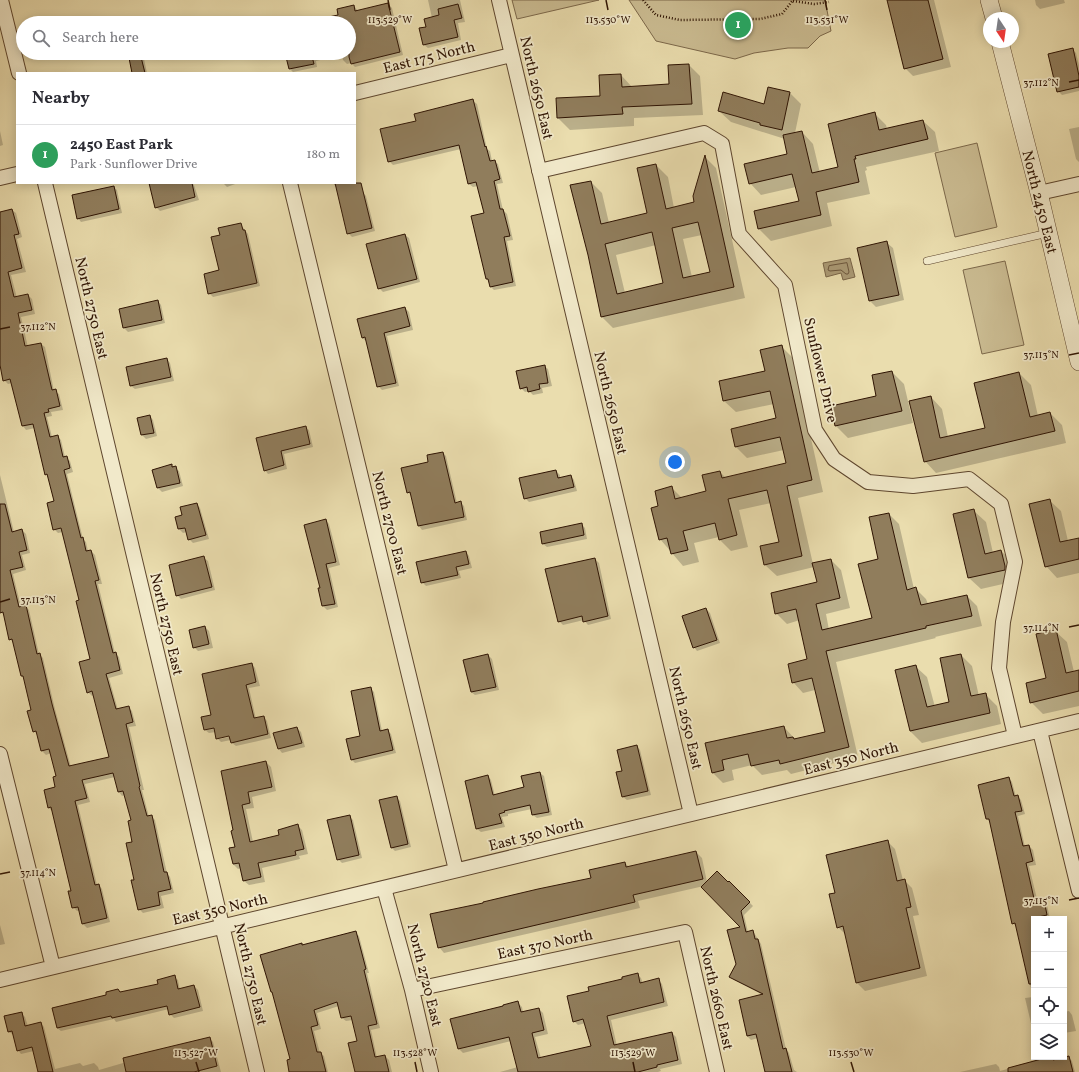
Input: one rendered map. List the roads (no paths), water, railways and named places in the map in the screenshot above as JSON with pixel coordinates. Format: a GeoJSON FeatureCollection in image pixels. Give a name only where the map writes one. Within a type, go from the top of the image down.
{"type":"FeatureCollection","features":[{"type":"Feature","properties":{"kind":"street"},"geometry":{"type":"LineString","coordinates":[[1,0],[18,72]]}},
{"type":"Feature","properties":{"kind":"street","name":"North 2650 East"},"geometry":{"type":"LineString","coordinates":[[498,0],[691,814]]}},
{"type":"Feature","properties":{"kind":"street"},"geometry":{"type":"LineString","coordinates":[[989,0],[992,12]]}},
{"type":"Feature","properties":{"kind":"street","name":"North 2450 East"},"geometry":{"type":"LineString","coordinates":[[1002,48],[1039,193],[1079,362]]}},
{"type":"Feature","properties":{"kind":"street","name":"East 175 North"},"geometry":{"type":"LineString","coordinates":[[356,93],[511,55]]}},
{"type":"Feature","properties":{"kind":"street","name":"Sunflower Drive"},"geometry":{"type":"LineString","coordinates":[[539,171],[704,133],[722,144],[739,234],[785,285],[815,430],[834,459],[868,482],[913,486],[969,479],[1001,504],[1015,562],[1003,622],[999,668],[1015,736]]}},
{"type":"Feature","properties":{"kind":"street"},"geometry":{"type":"LineString","coordinates":[[0,178],[16,174]]}},
{"type":"Feature","properties":{"kind":"street","name":"North 2750 East"},"geometry":{"type":"LineString","coordinates":[[45,184],[256,1072]]}},
{"type":"Feature","properties":{"kind":"street","name":"North 2700 East"},"geometry":{"type":"LineString","coordinates":[[290,184],[456,870]]}},
{"type":"Feature","properties":{"kind":"street"},"geometry":{"type":"LineString","coordinates":[[1039,193],[1079,184]]}},
{"type":"Feature","properties":{"kind":"street","name":"East 350 North"},"geometry":{"type":"LineString","coordinates":[[0,980],[1079,721]]}},
{"type":"Feature","properties":{"kind":"street"},"geometry":{"type":"LineString","coordinates":[[1040,731],[1079,891]]}},
{"type":"Feature","properties":{"kind":"street"},"geometry":{"type":"LineString","coordinates":[[0,754],[53,967]]}},
{"type":"Feature","properties":{"kind":"street","name":"North 2720 East"},"geometry":{"type":"LineString","coordinates":[[384,888],[412,990],[431,1072]]}},
{"type":"Feature","properties":{"kind":"street","name":"East 370 North"},"geometry":{"type":"LineString","coordinates":[[412,990],[685,932]]}},
{"type":"Feature","properties":{"kind":"street","name":"North 2660 East"},"geometry":{"type":"LineString","coordinates":[[685,932],[717,1072]]}},
{"type":"Feature","properties":{"kind":"lane"},"geometry":{"type":"LineString","coordinates":[[927,261],[1048,233]]}},
{"type":"Feature","properties":{"kind":"water"},"geometry":{"type":"Polygon","coordinates":[[[850,258],[855,277],[843,280],[841,273],[826,277],[823,263],[850,258]]]}},
{"type":"Feature","properties":{"kind":"place","name":"2450 East Park"},"geometry":{"type":"Point","coordinates":[738,25]}}]}
